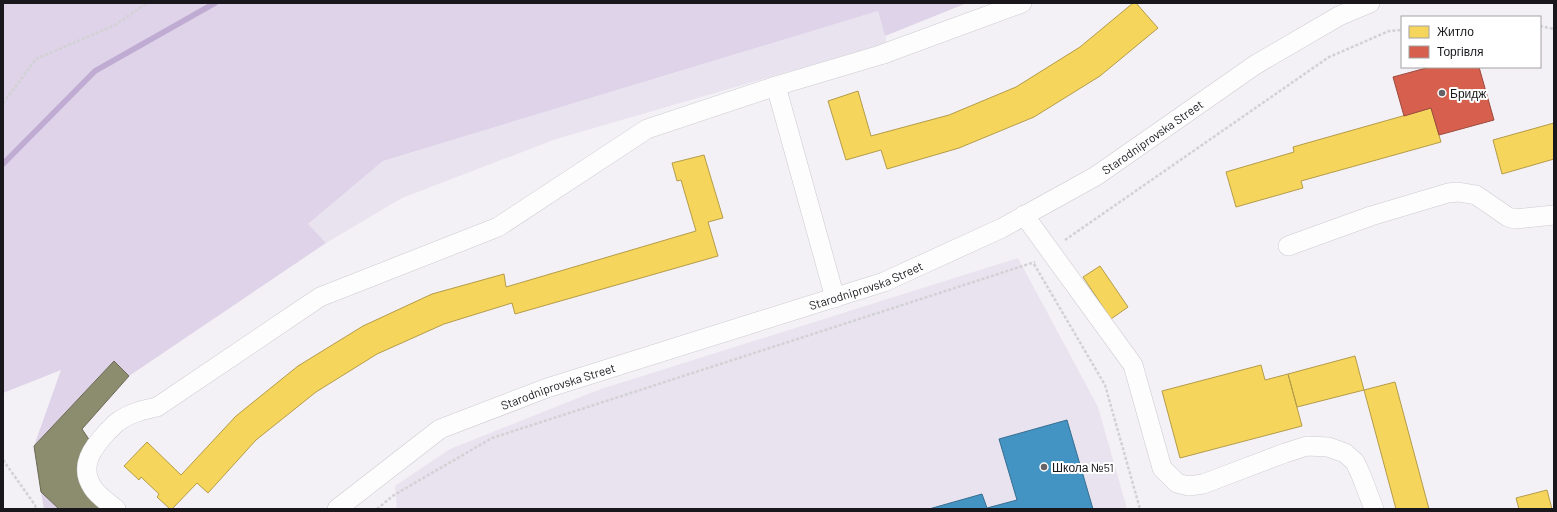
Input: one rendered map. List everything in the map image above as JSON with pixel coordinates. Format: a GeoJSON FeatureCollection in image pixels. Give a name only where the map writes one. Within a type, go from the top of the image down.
{"type":"FeatureCollection","features":[{"type":"Feature","properties":{"kind":"street"},"geometry":{"type":"LineString","coordinates":[[116,509],[93,488],[88,476],[87,462],[90,454],[98,442],[119,421],[135,413],[157,407],[320,297],[498,227],[647,129],[776,86],[885,54],[1022,3]]}},
{"type":"Feature","properties":{"kind":"street","name":"Starodniprovska Street"},"geometry":{"type":"LineString","coordinates":[[337,509],[440,430],[547,388],[884,282],[1002,228],[1096,176],[1255,65],[1339,16],[1370,3]]}},
{"type":"Feature","properties":{"kind":"street"},"geometry":{"type":"LineString","coordinates":[[776,86],[835,298]]}},
{"type":"Feature","properties":{"kind":"street"},"geometry":{"type":"LineString","coordinates":[[1288,246],[1371,216],[1448,193],[1458,192],[1476,195],[1515,219],[1554,215]]}},
{"type":"Feature","properties":{"kind":"street"},"geometry":{"type":"LineString","coordinates":[[1024,215],[1133,365],[1162,468],[1177,483],[1188,486],[1203,484],[1307,446],[1328,447],[1344,453],[1354,462],[1361,475],[1374,509]]}},
{"type":"Feature","properties":{"kind":"path"},"geometry":{"type":"LineString","coordinates":[[3,103],[36,59],[115,25],[147,3]]}},
{"type":"Feature","properties":{"kind":"path"},"geometry":{"type":"LineString","coordinates":[[1541,26],[1554,29]]}},
{"type":"Feature","properties":{"kind":"path"},"geometry":{"type":"LineString","coordinates":[[1034,263],[1105,385],[1140,509]]}},
{"type":"Feature","properties":{"kind":"path"},"geometry":{"type":"LineString","coordinates":[[3,460],[36,509]]}},
{"type":"Feature","properties":{"kind":"shaded area"},"geometry":{"type":"Polygon","coordinates":[[[3,3],[967,3],[885,36],[878,11],[383,161],[308,224],[326,243],[129,376],[114,361],[34,446],[61,370],[3,393],[3,3]]]}},
{"type":"Feature","properties":{"kind":"shaded area"},"geometry":{"type":"Polygon","coordinates":[[[878,11],[887,43],[556,139],[402,198],[326,243],[307,225],[383,161],[878,11]]]}},
{"type":"Feature","properties":{"kind":"shaded area"},"geometry":{"type":"Polygon","coordinates":[[[1018,258],[1098,407],[1127,509],[397,509],[395,486],[450,449],[598,390],[1018,258]]]}},
{"type":"Feature","properties":{"kind":"shaded area"},"geometry":{"type":"Polygon","coordinates":[[[41,492],[59,509],[44,509],[41,492]]]}},
{"type":"Feature","properties":{"kind":"building: Житло"},"geometry":{"type":"Polygon","coordinates":[[[1133,3],[1136,3],[1158,28],[1100,76],[1034,117],[959,148],[887,169],[881,150],[846,160],[828,101],[858,91],[871,136],[949,115],[1016,87],[1080,47],[1133,3]]]}},
{"type":"Feature","properties":{"kind":"building: Житло"},"geometry":{"type":"Polygon","coordinates":[[[1431,108],[1441,142],[1301,181],[1303,188],[1236,207],[1226,172],[1294,152],[1293,147],[1431,108]]]}},
{"type":"Feature","properties":{"kind":"building: Житло"},"geometry":{"type":"Polygon","coordinates":[[[1554,123],[1554,159],[1502,174],[1493,140],[1554,123]]]}},
{"type":"Feature","properties":{"kind":"building: Житло"},"geometry":{"type":"Polygon","coordinates":[[[704,155],[723,218],[708,222],[718,256],[515,314],[512,303],[444,324],[377,354],[316,392],[256,440],[208,493],[197,483],[172,509],[170,509],[157,497],[159,494],[141,477],[139,480],[124,466],[147,442],[181,475],[236,416],[298,366],[363,326],[432,294],[504,274],[506,287],[696,231],[681,180],[677,181],[672,163],[704,155]]]}},
{"type":"Feature","properties":{"kind":"building: Житло"},"geometry":{"type":"Polygon","coordinates":[[[1100,266],[1128,307],[1111,319],[1083,277],[1100,266]]]}},
{"type":"Feature","properties":{"kind":"building: Житло"},"geometry":{"type":"Polygon","coordinates":[[[1355,356],[1364,390],[1297,407],[1288,374],[1355,356]]]}},
{"type":"Feature","properties":{"kind":"building: Житло"},"geometry":{"type":"Polygon","coordinates":[[[1261,365],[1265,380],[1288,374],[1302,426],[1180,458],[1162,391],[1261,365]]]}},
{"type":"Feature","properties":{"kind":"building: Житло"},"geometry":{"type":"Polygon","coordinates":[[[1395,382],[1429,509],[1396,509],[1364,390],[1395,382]]]}},
{"type":"Feature","properties":{"kind":"building: Житло"},"geometry":{"type":"Polygon","coordinates":[[[1547,490],[1552,509],[1519,509],[1516,498],[1547,490]]]}},
{"type":"Feature","properties":{"kind":"building: Торгівля","name":"Бридж"},"geometry":{"type":"Polygon","coordinates":[[[1426,68],[1479,68],[1494,120],[1439,135],[1431,108],[1404,116],[1393,77],[1426,68]]]}},
{"type":"Feature","properties":{"kind":"building: Школи","name":"Школа №51"},"geometry":{"type":"Polygon","coordinates":[[[1067,420],[1093,509],[929,509],[982,494],[987,508],[1017,500],[999,439],[1067,420]]]}},
{"type":"Feature","properties":{"kind":"building: Промзона"},"geometry":{"type":"Polygon","coordinates":[[[114,361],[129,376],[82,429],[90,441],[81,464],[109,509],[59,509],[41,492],[34,446],[114,361]]]}},
{"type":"Feature","properties":{"kind":"waterway"},"geometry":{"type":"LineString","coordinates":[[3,164],[95,71],[215,3]]}},
{"type":"Feature","properties":{"kind":"place","name":"Бридж"},"geometry":{"type":"Point","coordinates":[1442,93]}},
{"type":"Feature","properties":{"kind":"place","name":"Школа №51"},"geometry":{"type":"Point","coordinates":[1044,467]}}]}
